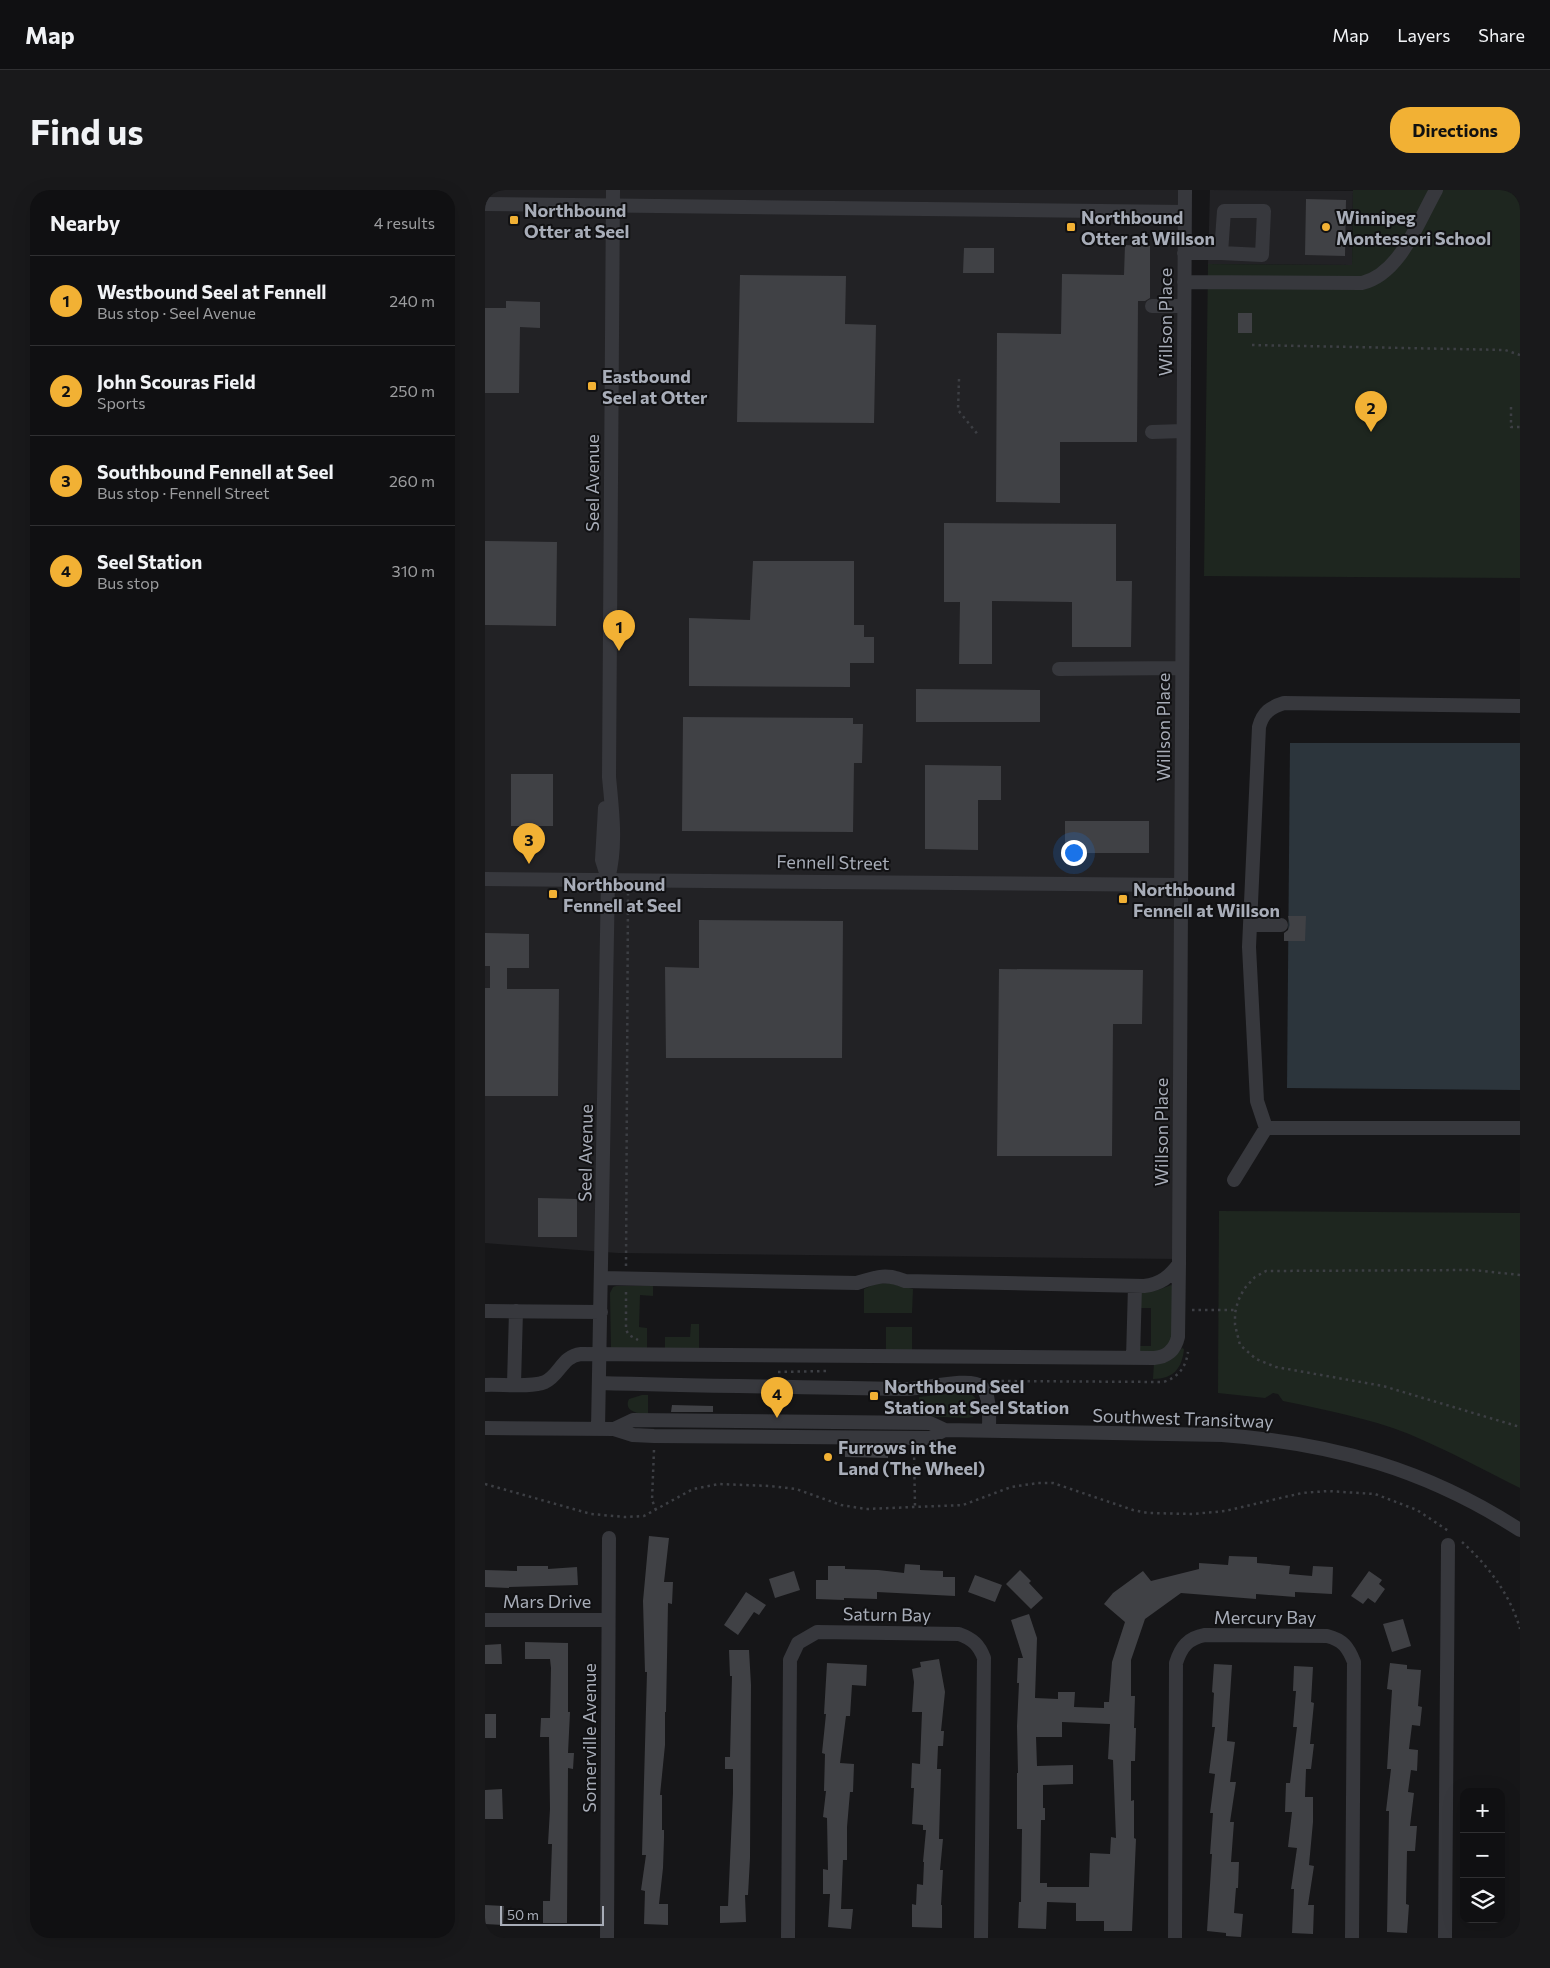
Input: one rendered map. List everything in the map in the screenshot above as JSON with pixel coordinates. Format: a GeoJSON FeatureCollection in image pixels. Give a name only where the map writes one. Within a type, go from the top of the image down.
{"type":"FeatureCollection","features":[{"type":"Feature","properties":{"kind":"street","name":"Seel Avenue"},"geometry":{"type":"LineString","coordinates":[[599,1429],[609,879],[613,861],[613,816],[609,776],[613,190]]}},
{"type":"Feature","properties":{"kind":"street","name":"Willson Place"},"geometry":{"type":"LineString","coordinates":[[1133,1358],[1154,1358],[1166,1355],[1175,1347],[1177,1342],[1185,190]]}},
{"type":"Feature","properties":{"kind":"street"},"geometry":{"type":"LineString","coordinates":[[1184,282],[1362,283],[1371,281],[1390,268],[1401,254],[1436,190]]}},
{"type":"Feature","properties":{"kind":"street"},"geometry":{"type":"LineString","coordinates":[[485,204],[1184,212]]}},
{"type":"Feature","properties":{"kind":"street"},"geometry":{"type":"LineString","coordinates":[[1184,254],[1221,253]]}},
{"type":"Feature","properties":{"kind":"street"},"geometry":{"type":"LineString","coordinates":[[1152,306],[1184,306]]}},
{"type":"Feature","properties":{"kind":"street"},"geometry":{"type":"LineString","coordinates":[[1152,432],[1183,431]]}},
{"type":"Feature","properties":{"kind":"street"},"geometry":{"type":"LineString","coordinates":[[1059,669],[1182,668]]}},
{"type":"Feature","properties":{"kind":"street"},"geometry":{"type":"LineString","coordinates":[[1266,1128],[1257,1101],[1249,947],[1259,727],[1261,718],[1272,707],[1284,703],[1520,706]]}},
{"type":"Feature","properties":{"kind":"street","name":"Fennell Street"},"geometry":{"type":"LineString","coordinates":[[485,879],[1181,885]]}},
{"type":"Feature","properties":{"kind":"street"},"geometry":{"type":"LineString","coordinates":[[1250,925],[1281,925]]}},
{"type":"Feature","properties":{"kind":"street"},"geometry":{"type":"LineString","coordinates":[[1266,1128],[1520,1128]]}},
{"type":"Feature","properties":{"kind":"street"},"geometry":{"type":"LineString","coordinates":[[1234,1180],[1266,1128]]}},
{"type":"Feature","properties":{"kind":"street"},"geometry":{"type":"LineString","coordinates":[[602,1278],[857,1283],[877,1276],[894,1276],[905,1282],[1139,1286],[1153,1285],[1166,1280],[1179,1264]]}},
{"type":"Feature","properties":{"kind":"street"},"geometry":{"type":"LineString","coordinates":[[485,1384],[534,1384],[544,1382],[554,1375],[565,1360],[573,1356],[600,1354],[1133,1358],[1139,1286]]}},
{"type":"Feature","properties":{"kind":"street"},"geometry":{"type":"LineString","coordinates":[[485,1311],[601,1312]]}},
{"type":"Feature","properties":{"kind":"street"},"geometry":{"type":"LineString","coordinates":[[515,1311],[515,1384]]}},
{"type":"Feature","properties":{"kind":"street"},"geometry":{"type":"LineString","coordinates":[[599,1383],[915,1389],[972,1383],[981,1386],[985,1393],[988,1403],[989,1430]]}},
{"type":"Feature","properties":{"kind":"street","name":"Southwest Transitway"},"geometry":{"type":"LineString","coordinates":[[613,1429],[633,1420],[640,1420],[930,1423],[945,1430],[1222,1435],[1302,1444],[1338,1451],[1410,1473],[1472,1501],[1520,1530]]}},
{"type":"Feature","properties":{"kind":"street","name":"Southwest Transitway"},"geometry":{"type":"LineString","coordinates":[[485,1428],[613,1429],[633,1435],[654,1436],[928,1438],[945,1430]]}},
{"type":"Feature","properties":{"kind":"street","name":"Somerville Avenue"},"geometry":{"type":"LineString","coordinates":[[607,1938],[609,1538]]}},
{"type":"Feature","properties":{"kind":"street"},"geometry":{"type":"LineString","coordinates":[[1445,1938],[1455,1541]]}},
{"type":"Feature","properties":{"kind":"street","name":"Mars Drive"},"geometry":{"type":"LineString","coordinates":[[485,1620],[608,1620]]}},
{"type":"Feature","properties":{"kind":"street","name":"Saturn Bay"},"geometry":{"type":"LineString","coordinates":[[788,1938],[790,1660],[798,1643],[817,1632],[959,1634],[976,1643],[981,1650],[984,1658],[981,1938]]}},
{"type":"Feature","properties":{"kind":"street","name":"Mercury Bay"},"geometry":{"type":"LineString","coordinates":[[1175,1938],[1177,1663],[1179,1652],[1186,1643],[1195,1637],[1205,1635],[1327,1636],[1337,1638],[1345,1644],[1350,1652],[1354,1662],[1352,1938]]}},
{"type":"Feature","properties":{"kind":"path"},"geometry":{"type":"LineString","coordinates":[[1252,345],[1505,350],[1520,355]]}},
{"type":"Feature","properties":{"kind":"path"},"geometry":{"type":"LineString","coordinates":[[959,378],[958,410],[979,436]]}},
{"type":"Feature","properties":{"kind":"path"},"geometry":{"type":"LineString","coordinates":[[1511,407],[1511,427],[1520,427]]}},
{"type":"Feature","properties":{"kind":"path"},"geometry":{"type":"LineString","coordinates":[[609,879],[628,893],[627,1330],[633,1338],[646,1340]]}},
{"type":"Feature","properties":{"kind":"path"},"geometry":{"type":"LineString","coordinates":[[1520,1275],[1473,1270],[1275,1269],[1255,1277],[1244,1289],[1235,1310],[1235,1325],[1240,1345],[1247,1352],[1266,1364],[1383,1386],[1520,1427]]}},
{"type":"Feature","properties":{"kind":"path"},"geometry":{"type":"LineString","coordinates":[[1213,1310],[1235,1310]]}},
{"type":"Feature","properties":{"kind":"path"},"geometry":{"type":"LineString","coordinates":[[771,1372],[828,1371]]}},
{"type":"Feature","properties":{"kind":"path"},"geometry":{"type":"LineString","coordinates":[[654,1436],[651,1500],[656,1510]]}},
{"type":"Feature","properties":{"kind":"path"},"geometry":{"type":"LineString","coordinates":[[485,1484],[591,1514],[609,1517],[638,1517],[656,1510],[693,1489],[719,1484],[782,1487],[808,1493],[841,1505],[866,1509],[963,1505],[1011,1487],[1037,1482],[1053,1482],[1133,1510],[1147,1513],[1193,1514],[1225,1511],[1302,1492],[1328,1491],[1375,1494],[1425,1515],[1441,1525],[1455,1541],[1475,1553],[1508,1598],[1520,1629]]}},
{"type":"Feature","properties":{"kind":"shaded area"},"geometry":{"type":"Polygon","coordinates":[[[485,190],[1185,190],[1179,1259],[618,1253],[485,1243],[485,190]]]}},
{"type":"Feature","properties":{"kind":"shaded area"},"geometry":{"type":"Polygon","coordinates":[[[1210,190],[1353,191],[1352,265],[1208,264],[1210,190]]]}},
{"type":"Feature","properties":{"kind":"shaded area"},"geometry":{"type":"Polygon","coordinates":[[[1353,190],[1520,190],[1520,578],[1204,576],[1208,264],[1352,265],[1353,190]]]}},
{"type":"Feature","properties":{"kind":"shaded area"},"geometry":{"type":"Polygon","coordinates":[[[1290,743],[1520,743],[1520,1090],[1287,1088],[1290,743]]]}},
{"type":"Feature","properties":{"kind":"shaded area"},"geometry":{"type":"Polygon","coordinates":[[[1219,1211],[1520,1213],[1520,1488],[1423,1440],[1378,1423],[1283,1401],[1278,1394],[1273,1393],[1265,1398],[1218,1393],[1219,1211]]]}},
{"type":"Feature","properties":{"kind":"shaded area"},"geometry":{"type":"Polygon","coordinates":[[[889,1283],[913,1289],[912,1313],[864,1313],[864,1289],[875,1284],[889,1283]]]}},
{"type":"Feature","properties":{"kind":"shaded area"},"geometry":{"type":"Polygon","coordinates":[[[1171,1285],[1175,1287],[1174,1336],[1165,1350],[1139,1355],[1139,1346],[1151,1346],[1151,1308],[1138,1308],[1138,1293],[1158,1290],[1171,1285]]]}},
{"type":"Feature","properties":{"kind":"shaded area"},"geometry":{"type":"Polygon","coordinates":[[[653,1286],[653,1296],[640,1295],[639,1327],[647,1328],[647,1351],[611,1348],[610,1293],[613,1287],[653,1286]]]}},
{"type":"Feature","properties":{"kind":"shaded area"},"geometry":{"type":"Polygon","coordinates":[[[691,1324],[699,1324],[699,1351],[665,1351],[665,1337],[690,1337],[691,1324]]]}},
{"type":"Feature","properties":{"kind":"shaded area"},"geometry":{"type":"Polygon","coordinates":[[[886,1327],[912,1327],[912,1350],[886,1350],[886,1327]]]}},
{"type":"Feature","properties":{"kind":"shaded area"},"geometry":{"type":"Polygon","coordinates":[[[1182,1348],[1184,1349],[1183,1356],[1176,1371],[1172,1375],[1153,1379],[1154,1362],[1171,1360],[1182,1348]]]}},
{"type":"Feature","properties":{"kind":"shaded area"},"geometry":{"type":"Polygon","coordinates":[[[964,1392],[972,1395],[977,1401],[977,1409],[973,1417],[919,1416],[919,1397],[964,1392]]]}},
{"type":"Feature","properties":{"kind":"shaded area"},"geometry":{"type":"Polygon","coordinates":[[[648,1395],[648,1415],[633,1411],[628,1407],[629,1399],[648,1395]]]}},
{"type":"Feature","properties":{"kind":"building","name":"Winnipeg Montessori School"},"geometry":{"type":"Polygon","coordinates":[[[1306,199],[1346,200],[1345,256],[1305,255],[1306,199]]]}},
{"type":"Feature","properties":{"kind":"building"},"geometry":{"type":"Polygon","coordinates":[[[1125,245],[1150,246],[1150,298],[1145,301],[1138,301],[1137,442],[1060,442],[1060,503],[996,502],[997,333],[1061,334],[1062,274],[1124,275],[1125,245]]]}},
{"type":"Feature","properties":{"kind":"building"},"geometry":{"type":"Polygon","coordinates":[[[964,248],[994,248],[994,273],[963,273],[964,248]]]}},
{"type":"Feature","properties":{"kind":"building"},"geometry":{"type":"Polygon","coordinates":[[[740,275],[846,276],[845,324],[876,325],[874,423],[737,422],[740,275]]]}},
{"type":"Feature","properties":{"kind":"building"},"geometry":{"type":"Polygon","coordinates":[[[506,301],[540,302],[540,328],[520,327],[519,393],[485,393],[485,308],[506,308],[506,301]]]}},
{"type":"Feature","properties":{"kind":"building"},"geometry":{"type":"Polygon","coordinates":[[[1238,313],[1252,313],[1252,333],[1238,333],[1238,313]]]}},
{"type":"Feature","properties":{"kind":"building"},"geometry":{"type":"Polygon","coordinates":[[[944,523],[1116,524],[1116,581],[1132,581],[1131,647],[1072,647],[1072,602],[992,601],[992,664],[959,664],[960,602],[944,602],[944,523]]]}},
{"type":"Feature","properties":{"kind":"building"},"geometry":{"type":"Polygon","coordinates":[[[485,541],[557,542],[556,626],[485,625],[485,541]]]}},
{"type":"Feature","properties":{"kind":"building"},"geometry":{"type":"Polygon","coordinates":[[[753,561],[854,561],[854,625],[864,625],[864,637],[874,637],[874,663],[850,663],[850,687],[689,686],[689,618],[750,620],[753,561]]]}},
{"type":"Feature","properties":{"kind":"building"},"geometry":{"type":"Polygon","coordinates":[[[916,689],[1040,690],[1040,722],[916,722],[916,689]]]}},
{"type":"Feature","properties":{"kind":"building"},"geometry":{"type":"Polygon","coordinates":[[[683,717],[853,718],[853,724],[863,724],[862,763],[854,763],[853,832],[682,831],[683,717]]]}},
{"type":"Feature","properties":{"kind":"building"},"geometry":{"type":"Polygon","coordinates":[[[925,765],[1001,766],[1001,800],[978,800],[978,850],[925,849],[925,765]]]}},
{"type":"Feature","properties":{"kind":"building"},"geometry":{"type":"Polygon","coordinates":[[[511,774],[553,774],[553,826],[511,826],[511,774]]]}},
{"type":"Feature","properties":{"kind":"building"},"geometry":{"type":"Polygon","coordinates":[[[1065,821],[1149,821],[1149,853],[1065,853],[1065,821]]]}},
{"type":"Feature","properties":{"kind":"building"},"geometry":{"type":"Polygon","coordinates":[[[1288,916],[1306,916],[1305,941],[1284,941],[1284,933],[1290,925],[1288,916]]]}},
{"type":"Feature","properties":{"kind":"building"},"geometry":{"type":"Polygon","coordinates":[[[699,920],[843,921],[842,1058],[666,1058],[665,967],[699,968],[699,920]]]}},
{"type":"Feature","properties":{"kind":"building"},"geometry":{"type":"Polygon","coordinates":[[[485,933],[529,934],[529,968],[507,968],[507,989],[559,989],[558,1096],[485,1096],[485,988],[490,988],[490,966],[485,966],[485,933]]]}},
{"type":"Feature","properties":{"kind":"building"},"geometry":{"type":"Polygon","coordinates":[[[999,969],[1143,970],[1142,1024],[1113,1024],[1112,1156],[997,1156],[999,969]]]}},
{"type":"Feature","properties":{"kind":"building"},"geometry":{"type":"Polygon","coordinates":[[[538,1198],[577,1199],[577,1237],[538,1237],[538,1198]]]}},
{"type":"Feature","properties":{"kind":"building"},"geometry":{"type":"Polygon","coordinates":[[[672,1405],[713,1406],[713,1412],[671,1412],[672,1405]]]}},
{"type":"Feature","properties":{"kind":"building"},"geometry":{"type":"Polygon","coordinates":[[[845,1446],[888,1446],[888,1458],[845,1457],[845,1446]]]}},
{"type":"Feature","properties":{"kind":"building"},"geometry":{"type":"Polygon","coordinates":[[[649,1536],[669,1538],[664,1582],[673,1582],[672,1604],[668,1603],[665,1745],[660,1795],[662,1795],[662,1830],[664,1830],[664,1838],[659,1904],[668,1904],[668,1925],[644,1924],[645,1891],[641,1890],[646,1855],[642,1855],[647,1672],[645,1672],[643,1601],[649,1536]]]}},
{"type":"Feature","properties":{"kind":"building"},"geometry":{"type":"Polygon","coordinates":[[[1229,1556],[1257,1557],[1257,1563],[1290,1566],[1289,1574],[1312,1576],[1313,1566],[1333,1567],[1332,1594],[1295,1592],[1295,1597],[1256,1594],[1256,1599],[1181,1593],[1145,1619],[1131,1660],[1131,1696],[1135,1696],[1134,1728],[1136,1728],[1135,1761],[1131,1761],[1131,1801],[1134,1800],[1134,1838],[1136,1839],[1132,1931],[1104,1931],[1104,1921],[1076,1921],[1076,1903],[1047,1902],[1046,1929],[1018,1928],[1019,1902],[1021,1902],[1022,1829],[1017,1829],[1019,1683],[1017,1683],[1018,1658],[1023,1658],[1011,1620],[1029,1614],[1037,1638],[1035,1698],[1058,1699],[1058,1692],[1075,1692],[1074,1707],[1104,1708],[1104,1702],[1109,1702],[1112,1662],[1125,1622],[1104,1604],[1113,1593],[1143,1571],[1151,1581],[1199,1569],[1199,1563],[1228,1565],[1229,1556]],[[1062,1722],[1062,1737],[1036,1737],[1037,1766],[1073,1765],[1073,1784],[1043,1785],[1045,1820],[1041,1820],[1040,1883],[1047,1883],[1047,1887],[1089,1887],[1090,1853],[1110,1854],[1111,1837],[1116,1838],[1113,1760],[1108,1759],[1110,1724],[1062,1722]]]}},
{"type":"Feature","properties":{"kind":"building"},"geometry":{"type":"Polygon","coordinates":[[[905,1564],[920,1565],[920,1570],[943,1571],[943,1577],[955,1577],[955,1596],[877,1592],[877,1599],[816,1599],[816,1580],[828,1580],[828,1566],[845,1566],[845,1569],[904,1573],[905,1564]]]}},
{"type":"Feature","properties":{"kind":"building"},"geometry":{"type":"Polygon","coordinates":[[[517,1566],[548,1566],[548,1569],[577,1567],[578,1585],[509,1588],[485,1587],[485,1570],[517,1571],[517,1566]]]}},
{"type":"Feature","properties":{"kind":"building"},"geometry":{"type":"Polygon","coordinates":[[[1020,1570],[1031,1581],[1029,1583],[1043,1598],[1031,1609],[1006,1584],[1020,1570]]]}},
{"type":"Feature","properties":{"kind":"building"},"geometry":{"type":"Polygon","coordinates":[[[794,1571],[800,1590],[775,1598],[769,1579],[794,1571]]]}},
{"type":"Feature","properties":{"kind":"building"},"geometry":{"type":"Polygon","coordinates":[[[1369,1571],[1382,1580],[1379,1584],[1385,1589],[1375,1603],[1368,1598],[1363,1604],[1351,1596],[1369,1571]]]}},
{"type":"Feature","properties":{"kind":"building"},"geometry":{"type":"Polygon","coordinates":[[[975,1575],[1002,1585],[995,1602],[968,1592],[975,1575]]]}},
{"type":"Feature","properties":{"kind":"building"},"geometry":{"type":"Polygon","coordinates":[[[746,1592],[766,1605],[759,1615],[754,1612],[738,1635],[724,1625],[746,1592]]]}},
{"type":"Feature","properties":{"kind":"building"},"geometry":{"type":"Polygon","coordinates":[[[1403,1619],[1411,1646],[1392,1652],[1383,1624],[1403,1619]]]}},
{"type":"Feature","properties":{"kind":"building"},"geometry":{"type":"Polygon","coordinates":[[[525,1642],[568,1643],[568,1712],[570,1712],[568,1753],[574,1753],[573,1769],[568,1768],[567,1923],[543,1923],[543,1901],[550,1901],[552,1844],[548,1844],[550,1809],[549,1737],[540,1737],[541,1718],[550,1718],[551,1668],[550,1659],[525,1659],[525,1642]]]}},
{"type":"Feature","properties":{"kind":"building"},"geometry":{"type":"Polygon","coordinates":[[[501,1644],[502,1664],[485,1664],[485,1645],[501,1644]]]}},
{"type":"Feature","properties":{"kind":"building"},"geometry":{"type":"Polygon","coordinates":[[[729,1650],[749,1650],[751,1685],[750,1858],[748,1895],[745,1895],[746,1922],[720,1923],[720,1906],[728,1906],[733,1793],[733,1769],[725,1769],[725,1757],[730,1757],[732,1676],[730,1676],[729,1650]]]}},
{"type":"Feature","properties":{"kind":"building"},"geometry":{"type":"Polygon","coordinates":[[[939,1659],[945,1692],[941,1731],[944,1731],[943,1746],[938,1746],[937,1769],[941,1769],[939,1839],[943,1839],[940,1870],[943,1870],[942,1928],[912,1927],[912,1904],[916,1905],[917,1884],[923,1885],[926,1830],[923,1830],[923,1825],[912,1824],[914,1788],[911,1788],[912,1763],[920,1764],[922,1712],[912,1712],[914,1682],[912,1669],[921,1667],[920,1662],[939,1659]]]}},
{"type":"Feature","properties":{"kind":"building"},"geometry":{"type":"Polygon","coordinates":[[[827,1663],[867,1665],[866,1686],[852,1685],[850,1716],[846,1716],[840,1763],[854,1764],[853,1792],[850,1792],[847,1827],[847,1860],[843,1860],[841,1909],[853,1909],[851,1929],[828,1927],[830,1894],[823,1894],[823,1869],[828,1870],[827,1818],[823,1817],[826,1791],[824,1791],[825,1754],[822,1753],[826,1714],[824,1714],[827,1663]]]}},
{"type":"Feature","properties":{"kind":"building"},"geometry":{"type":"Polygon","coordinates":[[[1390,1663],[1407,1665],[1407,1669],[1421,1670],[1418,1706],[1422,1707],[1420,1726],[1412,1725],[1409,1749],[1418,1750],[1417,1771],[1411,1770],[1408,1792],[1414,1793],[1410,1826],[1417,1826],[1415,1851],[1407,1851],[1406,1904],[1409,1905],[1407,1933],[1387,1932],[1389,1811],[1386,1811],[1391,1769],[1387,1769],[1392,1690],[1387,1689],[1390,1663]]]}},
{"type":"Feature","properties":{"kind":"building"},"geometry":{"type":"Polygon","coordinates":[[[1214,1664],[1232,1665],[1227,1741],[1235,1742],[1230,1782],[1236,1782],[1230,1822],[1234,1822],[1231,1862],[1239,1862],[1238,1888],[1236,1888],[1234,1913],[1243,1914],[1241,1937],[1226,1936],[1226,1933],[1207,1931],[1212,1854],[1210,1854],[1213,1813],[1210,1813],[1215,1774],[1209,1773],[1215,1727],[1212,1727],[1214,1664]]]}},
{"type":"Feature","properties":{"kind":"building"},"geometry":{"type":"Polygon","coordinates":[[[1294,1666],[1313,1667],[1311,1702],[1314,1703],[1310,1744],[1314,1744],[1311,1769],[1306,1769],[1305,1797],[1313,1797],[1309,1865],[1314,1866],[1308,1905],[1314,1905],[1313,1934],[1292,1933],[1294,1889],[1291,1889],[1297,1848],[1288,1847],[1292,1812],[1285,1812],[1286,1783],[1290,1783],[1297,1727],[1293,1727],[1296,1691],[1293,1691],[1294,1666]]]}},
{"type":"Feature","properties":{"kind":"building"},"geometry":{"type":"Polygon","coordinates":[[[485,1714],[496,1714],[496,1738],[485,1738],[485,1714]]]}},
{"type":"Feature","properties":{"kind":"building"},"geometry":{"type":"Polygon","coordinates":[[[502,1789],[503,1819],[485,1819],[485,1790],[502,1789]]]}},
{"type":"Feature","properties":{"kind":"building"},"geometry":{"type":"Polygon","coordinates":[[[485,1905],[504,1906],[503,1925],[485,1924],[485,1905]]]}},
{"type":"Feature","properties":{"kind":"place","name":"Northbound Otter at Seel"},"geometry":{"type":"Point","coordinates":[514,220]}},
{"type":"Feature","properties":{"kind":"place","name":"Northbound Otter at Willson"},"geometry":{"type":"Point","coordinates":[1071,227]}},
{"type":"Feature","properties":{"kind":"place","name":"Winnipeg Montessori School"},"geometry":{"type":"Point","coordinates":[1326,227]}},
{"type":"Feature","properties":{"kind":"place","name":"Eastbound Seel at Otter"},"geometry":{"type":"Point","coordinates":[592,386]}},
{"type":"Feature","properties":{"kind":"place","name":"John Scouras Field"},"geometry":{"type":"Point","coordinates":[1371,432]}},
{"type":"Feature","properties":{"kind":"place","name":"Westbound Seel at Fennell"},"geometry":{"type":"Point","coordinates":[619,651]}},
{"type":"Feature","properties":{"kind":"place","name":"Southbound Fennell at Seel"},"geometry":{"type":"Point","coordinates":[529,864]}},
{"type":"Feature","properties":{"kind":"place","name":"Northbound Fennell at Seel"},"geometry":{"type":"Point","coordinates":[553,894]}},
{"type":"Feature","properties":{"kind":"place","name":"Northbound Fennell at Willson"},"geometry":{"type":"Point","coordinates":[1123,899]}},
{"type":"Feature","properties":{"kind":"place","name":"Northbound Seel Station at Seel Station"},"geometry":{"type":"Point","coordinates":[874,1396]}},
{"type":"Feature","properties":{"kind":"place","name":"Seel Station"},"geometry":{"type":"Point","coordinates":[777,1418]}},
{"type":"Feature","properties":{"kind":"place","name":"Furrows in the Land (The Wheel)"},"geometry":{"type":"Point","coordinates":[828,1457]}}]}
